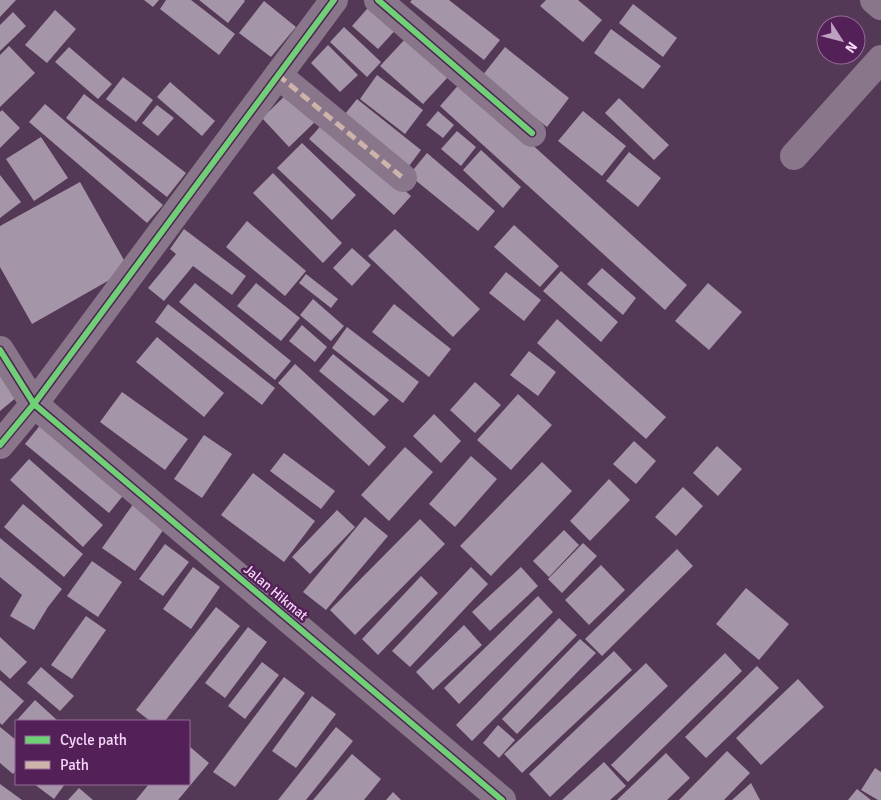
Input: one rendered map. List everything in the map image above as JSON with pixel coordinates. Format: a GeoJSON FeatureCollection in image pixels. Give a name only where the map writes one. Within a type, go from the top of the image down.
{"type":"FeatureCollection","features":[{"type":"Feature","properties":{"kind":"street"},"geometry":{"type":"LineString","coordinates":[[0,445],[34,404],[334,0]]}},
{"type":"Feature","properties":{"kind":"street"},"geometry":{"type":"LineString","coordinates":[[378,0],[532,134]]}},
{"type":"Feature","properties":{"kind":"street"},"geometry":{"type":"LineString","coordinates":[[874,0],[881,6]]}},
{"type":"Feature","properties":{"kind":"street"},"geometry":{"type":"LineString","coordinates":[[794,156],[881,59]]}},
{"type":"Feature","properties":{"kind":"street"},"geometry":{"type":"LineString","coordinates":[[278,75],[403,178]]}},
{"type":"Feature","properties":{"kind":"street","name":"Jalan Hikmat"},"geometry":{"type":"LineString","coordinates":[[0,350],[34,404],[502,800]]}},
{"type":"Feature","properties":{"kind":"building"},"geometry":{"type":"Polygon","coordinates":[[[0,0],[16,0],[0,17],[0,0]]]}},
{"type":"Feature","properties":{"kind":"building"},"geometry":{"type":"Polygon","coordinates":[[[144,0],[159,0],[153,7],[144,0]]]}},
{"type":"Feature","properties":{"kind":"building"},"geometry":{"type":"Polygon","coordinates":[[[166,0],[191,0],[235,34],[219,55],[160,9],[166,0]]]}},
{"type":"Feature","properties":{"kind":"building"},"geometry":{"type":"Polygon","coordinates":[[[199,0],[244,0],[245,1],[228,23],[199,0]]]}},
{"type":"Feature","properties":{"kind":"building"},"geometry":{"type":"Polygon","coordinates":[[[412,0],[449,0],[500,40],[484,60],[410,2],[412,0]]]}},
{"type":"Feature","properties":{"kind":"building"},"geometry":{"type":"Polygon","coordinates":[[[546,0],[578,0],[602,20],[583,42],[540,6],[546,0]]]}},
{"type":"Feature","properties":{"kind":"building"},"geometry":{"type":"Polygon","coordinates":[[[264,1],[296,27],[271,57],[239,33],[264,1]]]}},
{"type":"Feature","properties":{"kind":"building"},"geometry":{"type":"Polygon","coordinates":[[[374,1],[400,25],[378,49],[352,26],[374,1]]]}},
{"type":"Feature","properties":{"kind":"building"},"geometry":{"type":"Polygon","coordinates":[[[633,4],[677,38],[663,57],[619,23],[633,4]]]}},
{"type":"Feature","properties":{"kind":"building"},"geometry":{"type":"Polygon","coordinates":[[[55,10],[76,29],[47,63],[25,45],[55,10]]]}},
{"type":"Feature","properties":{"kind":"building"},"geometry":{"type":"Polygon","coordinates":[[[13,12],[26,26],[0,51],[0,25],[13,12]]]}},
{"type":"Feature","properties":{"kind":"building"},"geometry":{"type":"Polygon","coordinates":[[[344,27],[381,62],[367,77],[330,42],[344,27]]]}},
{"type":"Feature","properties":{"kind":"building"},"geometry":{"type":"Polygon","coordinates":[[[611,29],[661,66],[643,89],[594,53],[611,29]]]}},
{"type":"Feature","properties":{"kind":"building"},"geometry":{"type":"Polygon","coordinates":[[[407,37],[449,76],[423,104],[380,66],[407,37]]]}},
{"type":"Feature","properties":{"kind":"building"},"geometry":{"type":"Polygon","coordinates":[[[328,45],[358,75],[340,92],[311,63],[328,45]]]}},
{"type":"Feature","properties":{"kind":"building"},"geometry":{"type":"Polygon","coordinates":[[[9,46],[35,73],[0,107],[0,55],[9,46]]]}},
{"type":"Feature","properties":{"kind":"building"},"geometry":{"type":"Polygon","coordinates":[[[69,47],[112,84],[98,99],[55,62],[69,47]]]}},
{"type":"Feature","properties":{"kind":"building"},"geometry":{"type":"Polygon","coordinates":[[[505,47],[569,98],[547,127],[482,76],[505,47]]]}},
{"type":"Feature","properties":{"kind":"building"},"geometry":{"type":"Polygon","coordinates":[[[377,75],[423,110],[405,134],[360,99],[377,75]]]}},
{"type":"Feature","properties":{"kind":"building"},"geometry":{"type":"Polygon","coordinates":[[[123,77],[153,100],[136,122],[106,99],[123,77]]]}},
{"type":"Feature","properties":{"kind":"building"},"geometry":{"type":"Polygon","coordinates":[[[462,81],[687,285],[665,310],[440,106],[462,81]]]}},
{"type":"Feature","properties":{"kind":"building"},"geometry":{"type":"Polygon","coordinates":[[[170,82],[215,121],[202,136],[157,97],[170,82]]]}},
{"type":"Feature","properties":{"kind":"building"},"geometry":{"type":"Polygon","coordinates":[[[290,91],[318,119],[289,147],[262,118],[290,91]]]}},
{"type":"Feature","properties":{"kind":"building"},"geometry":{"type":"Polygon","coordinates":[[[84,94],[186,173],[167,197],[66,118],[84,94]]]}},
{"type":"Feature","properties":{"kind":"building"},"geometry":{"type":"Polygon","coordinates":[[[619,98],[669,145],[654,160],[605,113],[619,98]]]}},
{"type":"Feature","properties":{"kind":"building"},"geometry":{"type":"Polygon","coordinates":[[[357,99],[421,150],[406,170],[341,119],[357,99]]]}},
{"type":"Feature","properties":{"kind":"building"},"geometry":{"type":"Polygon","coordinates":[[[45,104],[163,205],[147,223],[29,122],[45,104]]]}},
{"type":"Feature","properties":{"kind":"building"},"geometry":{"type":"Polygon","coordinates":[[[157,105],[174,118],[158,136],[142,123],[157,105]]]}},
{"type":"Feature","properties":{"kind":"building"},"geometry":{"type":"Polygon","coordinates":[[[2,110],[20,128],[0,148],[0,112],[2,110]]]}},
{"type":"Feature","properties":{"kind":"building"},"geometry":{"type":"Polygon","coordinates":[[[438,111],[454,125],[443,138],[426,125],[438,111]]]}},
{"type":"Feature","properties":{"kind":"building"},"geometry":{"type":"Polygon","coordinates":[[[583,111],[626,146],[602,176],[558,141],[583,111]]]}},
{"type":"Feature","properties":{"kind":"building"},"geometry":{"type":"Polygon","coordinates":[[[326,120],[411,196],[394,215],[309,139],[326,120]]]}},
{"type":"Feature","properties":{"kind":"building"},"geometry":{"type":"Polygon","coordinates":[[[457,131],[476,147],[461,166],[441,149],[457,131]]]}},
{"type":"Feature","properties":{"kind":"building"},"geometry":{"type":"Polygon","coordinates":[[[41,137],[68,178],[34,201],[6,159],[41,137]]]}},
{"type":"Feature","properties":{"kind":"building"},"geometry":{"type":"Polygon","coordinates":[[[302,143],[356,195],[332,220],[277,168],[302,143]]]}},
{"type":"Feature","properties":{"kind":"building"},"geometry":{"type":"Polygon","coordinates":[[[481,150],[521,187],[503,208],[463,170],[481,150]]]}},
{"type":"Feature","properties":{"kind":"building"},"geometry":{"type":"Polygon","coordinates":[[[629,152],[661,178],[638,207],[606,181],[629,152]]]}},
{"type":"Feature","properties":{"kind":"building"},"geometry":{"type":"Polygon","coordinates":[[[427,153],[495,211],[478,231],[409,175],[427,153]]]}},
{"type":"Feature","properties":{"kind":"building"},"geometry":{"type":"Polygon","coordinates":[[[273,173],[342,243],[323,263],[253,193],[273,173]]]}},
{"type":"Feature","properties":{"kind":"building"},"geometry":{"type":"Polygon","coordinates":[[[0,175],[21,202],[0,218],[0,175]]]}},
{"type":"Feature","properties":{"kind":"building"},"geometry":{"type":"Polygon","coordinates":[[[80,182],[129,269],[32,324],[0,267],[0,226],[80,182]]]}},
{"type":"Feature","properties":{"kind":"building"},"geometry":{"type":"Polygon","coordinates":[[[247,221],[306,271],[285,296],[226,247],[247,221]]]}},
{"type":"Feature","properties":{"kind":"building"},"geometry":{"type":"Polygon","coordinates":[[[514,225],[559,266],[540,287],[494,247],[514,225]]]}},
{"type":"Feature","properties":{"kind":"building"},"geometry":{"type":"Polygon","coordinates":[[[184,229],[246,276],[232,295],[193,266],[164,301],[148,288],[176,254],[170,249],[184,229]]]}},
{"type":"Feature","properties":{"kind":"building"},"geometry":{"type":"Polygon","coordinates":[[[395,229],[480,309],[453,337],[368,256],[395,229]]]}},
{"type":"Feature","properties":{"kind":"building"},"geometry":{"type":"Polygon","coordinates":[[[352,248],[371,265],[352,286],[333,268],[352,248]]]}},
{"type":"Feature","properties":{"kind":"building"},"geometry":{"type":"Polygon","coordinates":[[[602,268],[636,298],[623,315],[587,284],[602,268]]]}},
{"type":"Feature","properties":{"kind":"building"},"geometry":{"type":"Polygon","coordinates":[[[561,271],[618,322],[601,342],[543,291],[561,271]]]}},
{"type":"Feature","properties":{"kind":"building"},"geometry":{"type":"Polygon","coordinates":[[[506,272],[541,300],[524,321],[489,293],[506,272]]]}},
{"type":"Feature","properties":{"kind":"building"},"geometry":{"type":"Polygon","coordinates":[[[306,274],[338,299],[331,308],[299,283],[306,274]]]}},
{"type":"Feature","properties":{"kind":"building"},"geometry":{"type":"Polygon","coordinates":[[[195,283],[291,361],[275,380],[179,302],[195,283]]]}},
{"type":"Feature","properties":{"kind":"building"},"geometry":{"type":"Polygon","coordinates":[[[256,283],[300,318],[281,341],[237,306],[256,283]]]}},
{"type":"Feature","properties":{"kind":"building"},"geometry":{"type":"Polygon","coordinates":[[[708,283],[742,312],[709,350],[675,321],[708,283]]]}},
{"type":"Feature","properties":{"kind":"building"},"geometry":{"type":"Polygon","coordinates":[[[313,299],[344,326],[331,341],[300,315],[313,299]]]}},
{"type":"Feature","properties":{"kind":"building"},"geometry":{"type":"Polygon","coordinates":[[[168,304],[275,388],[262,405],[155,322],[168,304]]]}},
{"type":"Feature","properties":{"kind":"building"},"geometry":{"type":"Polygon","coordinates":[[[394,304],[451,349],[429,377],[372,332],[394,304]]]}},
{"type":"Feature","properties":{"kind":"building"},"geometry":{"type":"Polygon","coordinates":[[[557,319],[666,417],[646,439],[537,343],[557,319]]]}},
{"type":"Feature","properties":{"kind":"building"},"geometry":{"type":"Polygon","coordinates":[[[302,325],[327,347],[315,362],[289,341],[302,325]]]}},
{"type":"Feature","properties":{"kind":"building"},"geometry":{"type":"Polygon","coordinates":[[[347,327],[419,382],[403,403],[332,348],[347,327]]]}},
{"type":"Feature","properties":{"kind":"building"},"geometry":{"type":"Polygon","coordinates":[[[157,337],[224,393],[204,417],[136,362],[157,337]]]}},
{"type":"Feature","properties":{"kind":"building"},"geometry":{"type":"Polygon","coordinates":[[[529,351],[556,372],[538,396],[510,375],[529,351]]]}},
{"type":"Feature","properties":{"kind":"building"},"geometry":{"type":"Polygon","coordinates":[[[333,354],[389,400],[374,416],[319,371],[333,354]]]}},
{"type":"Feature","properties":{"kind":"building"},"geometry":{"type":"Polygon","coordinates":[[[295,364],[386,447],[369,466],[278,383],[295,364]]]}},
{"type":"Feature","properties":{"kind":"building"},"geometry":{"type":"Polygon","coordinates":[[[0,366],[23,392],[0,411],[0,366]]]}},
{"type":"Feature","properties":{"kind":"building"},"geometry":{"type":"Polygon","coordinates":[[[475,382],[501,405],[475,433],[450,410],[475,382]]]}},
{"type":"Feature","properties":{"kind":"building"},"geometry":{"type":"Polygon","coordinates":[[[122,392],[188,439],[165,470],[100,422],[122,392]]]}},
{"type":"Feature","properties":{"kind":"building"},"geometry":{"type":"Polygon","coordinates":[[[518,394],[552,425],[511,470],[477,440],[518,394]]]}},
{"type":"Feature","properties":{"kind":"building"},"geometry":{"type":"Polygon","coordinates":[[[434,414],[461,441],[441,463],[413,436],[434,414]]]}},
{"type":"Feature","properties":{"kind":"building"},"geometry":{"type":"Polygon","coordinates":[[[42,423],[126,492],[109,513],[25,444],[42,423]]]}},
{"type":"Feature","properties":{"kind":"building"},"geometry":{"type":"Polygon","coordinates":[[[204,435],[232,454],[202,498],[174,479],[204,435]]]}},
{"type":"Feature","properties":{"kind":"building"},"geometry":{"type":"Polygon","coordinates":[[[634,441],[656,461],[636,484],[613,464],[634,441]]]}},
{"type":"Feature","properties":{"kind":"building"},"geometry":{"type":"Polygon","coordinates":[[[717,446],[742,469],[718,496],[693,473],[717,446]]]}},
{"type":"Feature","properties":{"kind":"building"},"geometry":{"type":"Polygon","coordinates":[[[405,447],[433,472],[389,521],[361,495],[405,447]]]}},
{"type":"Feature","properties":{"kind":"building"},"geometry":{"type":"Polygon","coordinates":[[[284,453],[335,491],[321,509],[270,471],[284,453]]]}},
{"type":"Feature","properties":{"kind":"building"},"geometry":{"type":"Polygon","coordinates":[[[471,456],[497,479],[455,527],[429,504],[471,456]]]}},
{"type":"Feature","properties":{"kind":"building"},"geometry":{"type":"Polygon","coordinates":[[[29,459],[103,525],[83,547],[10,480],[29,459]]]}},
{"type":"Feature","properties":{"kind":"building"},"geometry":{"type":"Polygon","coordinates":[[[542,462],[572,491],[491,576],[460,546],[542,462]]]}},
{"type":"Feature","properties":{"kind":"building"},"geometry":{"type":"Polygon","coordinates":[[[253,473],[315,521],[284,562],[221,515],[253,473]]]}},
{"type":"Feature","properties":{"kind":"building"},"geometry":{"type":"Polygon","coordinates":[[[609,479],[630,500],[590,541],[570,521],[609,479]]]}},
{"type":"Feature","properties":{"kind":"building"},"geometry":{"type":"Polygon","coordinates":[[[683,487],[703,506],[676,536],[655,517],[683,487]]]}},
{"type":"Feature","properties":{"kind":"building"},"geometry":{"type":"Polygon","coordinates":[[[134,503],[166,526],[135,571],[102,548],[134,503]]]}},
{"type":"Feature","properties":{"kind":"building"},"geometry":{"type":"Polygon","coordinates":[[[23,504],[83,554],[64,577],[4,527],[23,504]]]}},
{"type":"Feature","properties":{"kind":"building"},"geometry":{"type":"Polygon","coordinates":[[[337,510],[355,527],[310,574],[292,557],[337,510]]]}},
{"type":"Feature","properties":{"kind":"building"},"geometry":{"type":"Polygon","coordinates":[[[365,517],[388,536],[326,610],[303,592],[365,517]]]}},
{"type":"Feature","properties":{"kind":"building"},"geometry":{"type":"Polygon","coordinates":[[[420,519],[445,544],[355,635],[330,610],[420,519]]]}},
{"type":"Feature","properties":{"kind":"building"},"geometry":{"type":"Polygon","coordinates":[[[564,530],[579,545],[549,577],[533,561],[564,530]]]}},
{"type":"Feature","properties":{"kind":"building"},"geometry":{"type":"Polygon","coordinates":[[[0,538],[62,589],[34,630],[10,616],[22,595],[0,577],[0,538]]]}},
{"type":"Feature","properties":{"kind":"building"},"geometry":{"type":"Polygon","coordinates":[[[583,543],[597,556],[562,593],[548,579],[583,543]]]}},
{"type":"Feature","properties":{"kind":"building"},"geometry":{"type":"Polygon","coordinates":[[[165,544],[189,562],[163,596],[139,579],[165,544]]]}},
{"type":"Feature","properties":{"kind":"building"},"geometry":{"type":"Polygon","coordinates":[[[677,549],[693,566],[602,656],[585,639],[677,549]]]}},
{"type":"Feature","properties":{"kind":"building"},"geometry":{"type":"Polygon","coordinates":[[[92,561],[122,582],[98,617],[67,596],[92,561]]]}},
{"type":"Feature","properties":{"kind":"building"},"geometry":{"type":"Polygon","coordinates":[[[601,565],[625,590],[589,625],[565,600],[601,565]]]}},
{"type":"Feature","properties":{"kind":"building"},"geometry":{"type":"Polygon","coordinates":[[[193,567],[220,587],[191,629],[163,609],[193,567]]]}},
{"type":"Feature","properties":{"kind":"building"},"geometry":{"type":"Polygon","coordinates":[[[471,567],[488,584],[410,667],[392,651],[471,567]]]}},
{"type":"Feature","properties":{"kind":"building"},"geometry":{"type":"Polygon","coordinates":[[[521,567],[538,586],[490,631],[472,612],[521,567]]]}},
{"type":"Feature","properties":{"kind":"building"},"geometry":{"type":"Polygon","coordinates":[[[421,576],[438,593],[378,655],[362,639],[421,576]]]}},
{"type":"Feature","properties":{"kind":"building"},"geometry":{"type":"Polygon","coordinates":[[[746,588],[789,624],[759,660],[716,624],[746,588]]]}},
{"type":"Feature","properties":{"kind":"building"},"geometry":{"type":"Polygon","coordinates":[[[538,596],[553,612],[459,704],[444,688],[538,596]]]}},
{"type":"Feature","properties":{"kind":"building"},"geometry":{"type":"Polygon","coordinates":[[[216,607],[240,626],[166,720],[149,720],[136,710],[216,607]]]}},
{"type":"Feature","properties":{"kind":"building"},"geometry":{"type":"Polygon","coordinates":[[[86,616],[106,630],[72,679],[51,665],[86,616]]]}},
{"type":"Feature","properties":{"kind":"building"},"geometry":{"type":"Polygon","coordinates":[[[559,618],[577,635],[472,741],[456,725],[559,618]]]}},
{"type":"Feature","properties":{"kind":"building"},"geometry":{"type":"Polygon","coordinates":[[[464,625],[482,645],[433,690],[416,672],[464,625]]]}},
{"type":"Feature","properties":{"kind":"building"},"geometry":{"type":"Polygon","coordinates":[[[248,627],[267,642],[225,698],[205,683],[248,627]]]}},
{"type":"Feature","properties":{"kind":"building"},"geometry":{"type":"Polygon","coordinates":[[[0,637],[27,662],[10,679],[0,670],[0,637]]]}},
{"type":"Feature","properties":{"kind":"building"},"geometry":{"type":"Polygon","coordinates":[[[580,639],[596,653],[517,734],[502,719],[580,639]]]}},
{"type":"Feature","properties":{"kind":"building"},"geometry":{"type":"Polygon","coordinates":[[[614,651],[632,670],[522,773],[504,754],[614,651]]]}},
{"type":"Feature","properties":{"kind":"building"},"geometry":{"type":"Polygon","coordinates":[[[725,653],[742,671],[628,782],[611,765],[725,653]]]}},
{"type":"Feature","properties":{"kind":"building"},"geometry":{"type":"Polygon","coordinates":[[[262,662],[279,675],[245,719],[228,706],[262,662]]]}},
{"type":"Feature","properties":{"kind":"building"},"geometry":{"type":"Polygon","coordinates":[[[646,663],[668,686],[550,797],[529,774],[646,663]]]}},
{"type":"Feature","properties":{"kind":"building"},"geometry":{"type":"Polygon","coordinates":[[[757,666],[779,688],[706,758],[685,737],[757,666]]]}},
{"type":"Feature","properties":{"kind":"building"},"geometry":{"type":"Polygon","coordinates":[[[41,667],[74,696],[60,711],[27,683],[41,667]]]}},
{"type":"Feature","properties":{"kind":"building"},"geometry":{"type":"Polygon","coordinates":[[[284,677],[305,693],[235,787],[213,772],[284,677]]]}},
{"type":"Feature","properties":{"kind":"building"},"geometry":{"type":"Polygon","coordinates":[[[798,679],[824,707],[761,765],[736,738],[798,679]]]}},
{"type":"Feature","properties":{"kind":"building"},"geometry":{"type":"Polygon","coordinates":[[[0,680],[24,701],[2,725],[0,723],[0,680]]]}},
{"type":"Feature","properties":{"kind":"building"},"geometry":{"type":"Polygon","coordinates":[[[312,696],[336,714],[296,768],[272,751],[312,696]]]}},
{"type":"Feature","properties":{"kind":"building"},"geometry":{"type":"Polygon","coordinates":[[[35,700],[57,720],[17,720],[35,700]]]}},
{"type":"Feature","properties":{"kind":"building"},"geometry":{"type":"Polygon","coordinates":[[[498,725],[515,740],[499,758],[483,743],[498,725]]]}},
{"type":"Feature","properties":{"kind":"building"},"geometry":{"type":"Polygon","coordinates":[[[0,727],[15,739],[15,771],[13,774],[0,763],[0,727]]]}},
{"type":"Feature","properties":{"kind":"building"},"geometry":{"type":"Polygon","coordinates":[[[336,727],[353,741],[306,800],[278,800],[336,727]]]}},
{"type":"Feature","properties":{"kind":"building"},"geometry":{"type":"Polygon","coordinates":[[[190,747],[209,763],[178,800],[136,800],[148,785],[190,785],[190,747]]]}},
{"type":"Feature","properties":{"kind":"building"},"geometry":{"type":"Polygon","coordinates":[[[727,751],[750,773],[724,800],[679,800],[727,751]]]}},
{"type":"Feature","properties":{"kind":"building"},"geometry":{"type":"Polygon","coordinates":[[[666,753],[690,778],[667,800],[617,800],[666,753]]]}},
{"type":"Feature","properties":{"kind":"building"},"geometry":{"type":"Polygon","coordinates":[[[352,754],[381,779],[364,800],[313,800],[352,754]]]}},
{"type":"Feature","properties":{"kind":"building"},"geometry":{"type":"Polygon","coordinates":[[[604,762],[626,786],[610,800],[562,800],[604,762]]]}},
{"type":"Feature","properties":{"kind":"building"},"geometry":{"type":"Polygon","coordinates":[[[875,768],[881,772],[881,800],[861,790],[875,768]]]}},
{"type":"Feature","properties":{"kind":"building"},"geometry":{"type":"Polygon","coordinates":[[[751,783],[760,800],[732,800],[751,783]]]}},
{"type":"Feature","properties":{"kind":"building"},"geometry":{"type":"Polygon","coordinates":[[[0,784],[22,800],[0,800],[0,784]]]}},
{"type":"Feature","properties":{"kind":"building"},"geometry":{"type":"Polygon","coordinates":[[[35,785],[64,785],[54,799],[35,785]]]}},
{"type":"Feature","properties":{"kind":"building"},"geometry":{"type":"Polygon","coordinates":[[[79,788],[93,800],[68,800],[79,788]]]}},
{"type":"Feature","properties":{"kind":"building"},"geometry":{"type":"Polygon","coordinates":[[[857,789],[871,800],[848,800],[857,789]]]}},
{"type":"Feature","properties":{"kind":"building"},"geometry":{"type":"Polygon","coordinates":[[[393,792],[401,800],[386,800],[393,792]]]}},
{"type":"Feature","properties":{"kind":"marked path"},"geometry":{"type":"LineString","coordinates":[[278,75],[403,178]]}},
{"type":"Feature","properties":{"kind":"cycle path"},"geometry":{"type":"LineString","coordinates":[[0,445],[34,404],[334,0]]}},
{"type":"Feature","properties":{"kind":"cycle path"},"geometry":{"type":"LineString","coordinates":[[378,0],[532,133]]}},
{"type":"Feature","properties":{"kind":"cycle path"},"geometry":{"type":"LineString","coordinates":[[0,350],[34,404],[502,800]]}}]}
